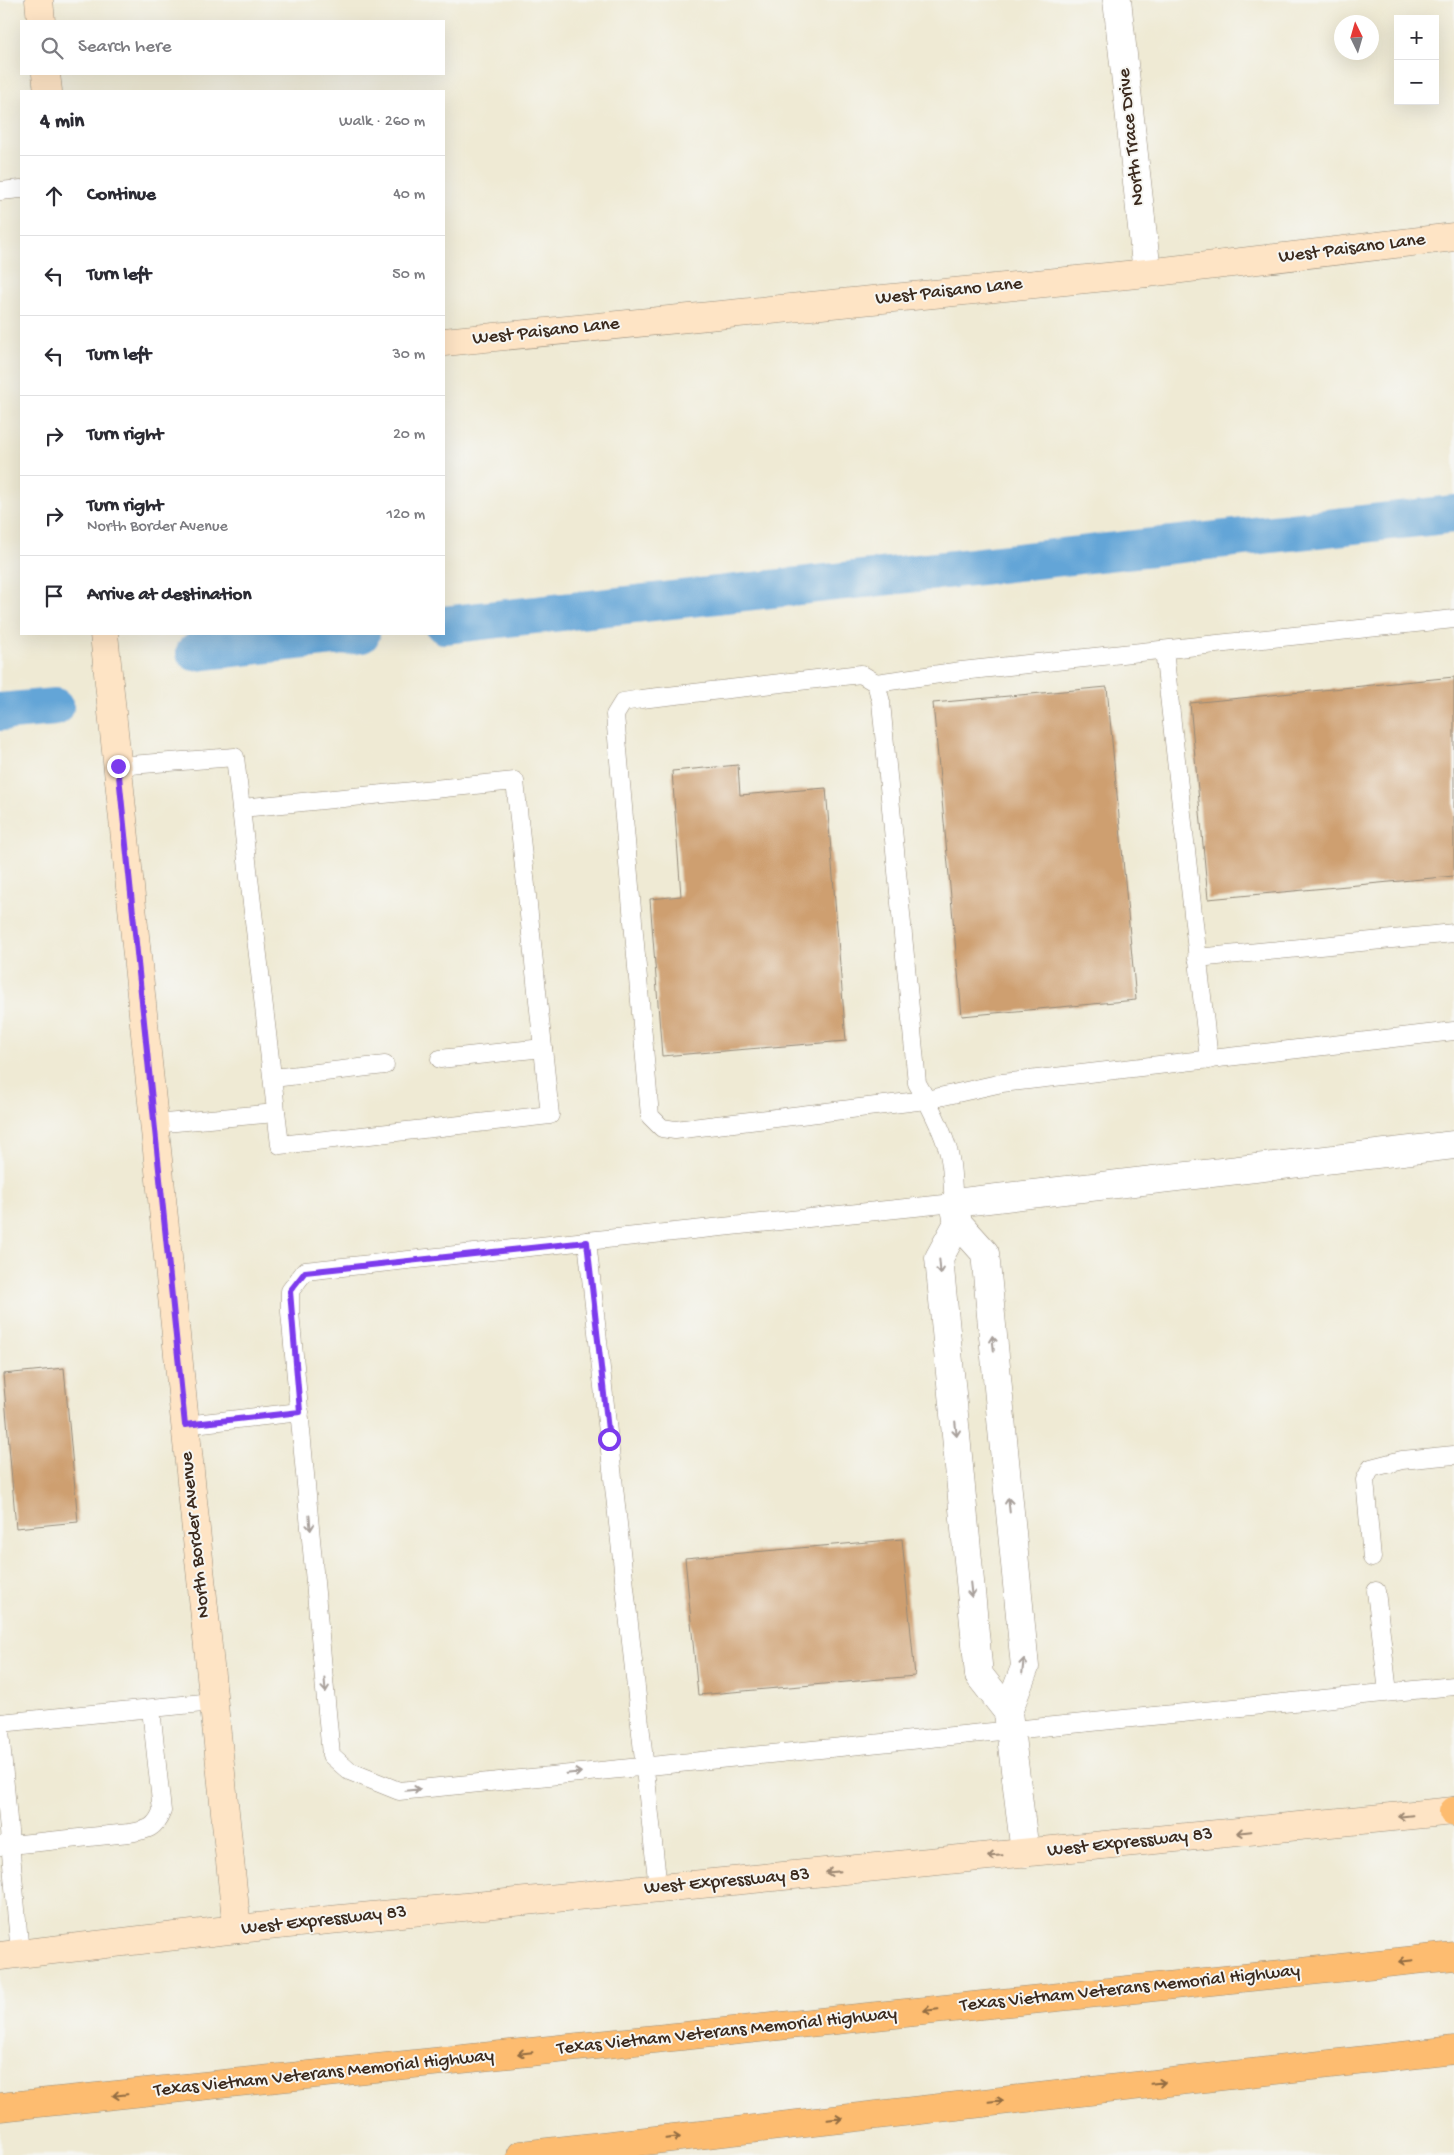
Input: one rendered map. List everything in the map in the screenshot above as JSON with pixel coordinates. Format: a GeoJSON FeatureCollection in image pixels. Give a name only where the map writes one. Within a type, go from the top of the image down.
{"type":"FeatureCollection","features":[{"type":"Feature","properties":{"kind":"highway","name":"Texas Vietnam Veterans Memorial Highway"},"geometry":{"type":"LineString","coordinates":[[0,2108],[1454,1956]]}},
{"type":"Feature","properties":{"kind":"highway"},"geometry":{"type":"LineString","coordinates":[[521,2155],[1454,2050]]}},
{"type":"Feature","properties":{"kind":"street"},"geometry":{"type":"LineString","coordinates":[[39,0],[41,20]]}},
{"type":"Feature","properties":{"kind":"street","name":"North Trace Drive"},"geometry":{"type":"LineString","coordinates":[[1117,0],[1147,273]]}},
{"type":"Feature","properties":{"kind":"street"},"geometry":{"type":"LineString","coordinates":[[46,75],[48,90]]}},
{"type":"Feature","properties":{"kind":"street","name":"West Paisano Lane"},"geometry":{"type":"LineString","coordinates":[[445,342],[1147,273],[1454,237]]}},
{"type":"Feature","properties":{"kind":"street","name":"North Border Avenue"},"geometry":{"type":"LineString","coordinates":[[104,635],[236,1929]]}},
{"type":"Feature","properties":{"kind":"street"},"geometry":{"type":"LineString","coordinates":[[956,1213],[1454,1145]]}},
{"type":"Feature","properties":{"kind":"street"},"geometry":{"type":"LineString","coordinates":[[956,1213],[985,1253],[1025,1667],[1009,1721],[1025,1853]]}},
{"type":"Feature","properties":{"kind":"street"},"geometry":{"type":"LineString","coordinates":[[956,1213],[939,1258],[980,1675],[1009,1721]]}},
{"type":"Feature","properties":{"kind":"street","name":"West Expressway 83"},"geometry":{"type":"LineString","coordinates":[[10,1955],[236,1929],[1454,1811]]}},
{"type":"Feature","properties":{"kind":"lane"},"geometry":{"type":"LineString","coordinates":[[0,191],[20,189]]}},
{"type":"Feature","properties":{"kind":"lane"},"geometry":{"type":"LineString","coordinates":[[1454,619],[961,671],[876,683],[860,674],[641,698],[624,702],[615,715],[650,1116],[662,1128],[675,1130],[926,1100],[1002,1083],[1454,1031]]}},
{"type":"Feature","properties":{"kind":"lane"},"geometry":{"type":"LineString","coordinates":[[1164,650],[1209,1060]]}},
{"type":"Feature","properties":{"kind":"lane"},"geometry":{"type":"LineString","coordinates":[[876,683],[881,702],[917,1083],[947,1145],[956,1213],[587,1242],[305,1272],[290,1291],[331,1755],[349,1771],[399,1791],[644,1766],[1009,1721],[1454,1686]]}},
{"type":"Feature","properties":{"kind":"lane"},"geometry":{"type":"LineString","coordinates":[[118,766],[235,757],[280,1145],[550,1115],[515,781],[242,808]]}},
{"type":"Feature","properties":{"kind":"lane"},"geometry":{"type":"LineString","coordinates":[[1197,958],[1454,934]]}},
{"type":"Feature","properties":{"kind":"lane"},"geometry":{"type":"LineString","coordinates":[[440,1059],[543,1048]]}},
{"type":"Feature","properties":{"kind":"lane"},"geometry":{"type":"LineString","coordinates":[[273,1078],[385,1065]]}},
{"type":"Feature","properties":{"kind":"lane"},"geometry":{"type":"LineString","coordinates":[[154,1124],[276,1112]]}},
{"type":"Feature","properties":{"kind":"lane"},"geometry":{"type":"LineString","coordinates":[[587,1242],[658,1888]]}},
{"type":"Feature","properties":{"kind":"lane"},"geometry":{"type":"LineString","coordinates":[[185,1425],[300,1412]]}},
{"type":"Feature","properties":{"kind":"lane"},"geometry":{"type":"LineString","coordinates":[[1372,1558],[1365,1480],[1372,1468],[1402,1460],[1454,1455]]}},
{"type":"Feature","properties":{"kind":"lane"},"geometry":{"type":"LineString","coordinates":[[1376,1591],[1388,1692]]}},
{"type":"Feature","properties":{"kind":"lane"},"geometry":{"type":"LineString","coordinates":[[0,1723],[213,1702]]}},
{"type":"Feature","properties":{"kind":"lane"},"geometry":{"type":"LineString","coordinates":[[5,1846],[129,1833],[145,1830],[158,1823],[162,1812],[151,1709]]}},
{"type":"Feature","properties":{"kind":"lane"},"geometry":{"type":"LineString","coordinates":[[0,1730],[10,1955]]}},
{"type":"Feature","properties":{"kind":"building"},"geometry":{"type":"Polygon","coordinates":[[[1454,677],[1454,876],[1208,899],[1190,703],[1454,677]]]}},
{"type":"Feature","properties":{"kind":"building"},"geometry":{"type":"Polygon","coordinates":[[[1107,687],[1136,1000],[962,1016],[933,703],[1107,687]]]}},
{"type":"Feature","properties":{"kind":"building"},"geometry":{"type":"Polygon","coordinates":[[[738,765],[740,795],[826,788],[846,1041],[662,1056],[650,899],[681,896],[672,771],[738,765]]]}},
{"type":"Feature","properties":{"kind":"building"},"geometry":{"type":"Polygon","coordinates":[[[64,1368],[78,1522],[16,1528],[3,1374],[64,1368]]]}},
{"type":"Feature","properties":{"kind":"building"},"geometry":{"type":"Polygon","coordinates":[[[902,1539],[915,1676],[698,1695],[685,1558],[902,1539]]]}},
{"type":"Feature","properties":{"kind":"waterway"},"geometry":{"type":"LineString","coordinates":[[445,625],[1454,514]]}},
{"type":"Feature","properties":{"kind":"waterway"},"geometry":{"type":"LineString","coordinates":[[195,652],[352,635]]}},
{"type":"Feature","properties":{"kind":"waterway"},"geometry":{"type":"LineString","coordinates":[[0,712],[55,707]]}},
{"type":"Feature","properties":{"kind":"route"},"geometry":{"type":"LineString","coordinates":[[118,766],[185,1425],[300,1412],[290,1312],[290,1291],[305,1272],[587,1242],[609,1439]]}}]}
